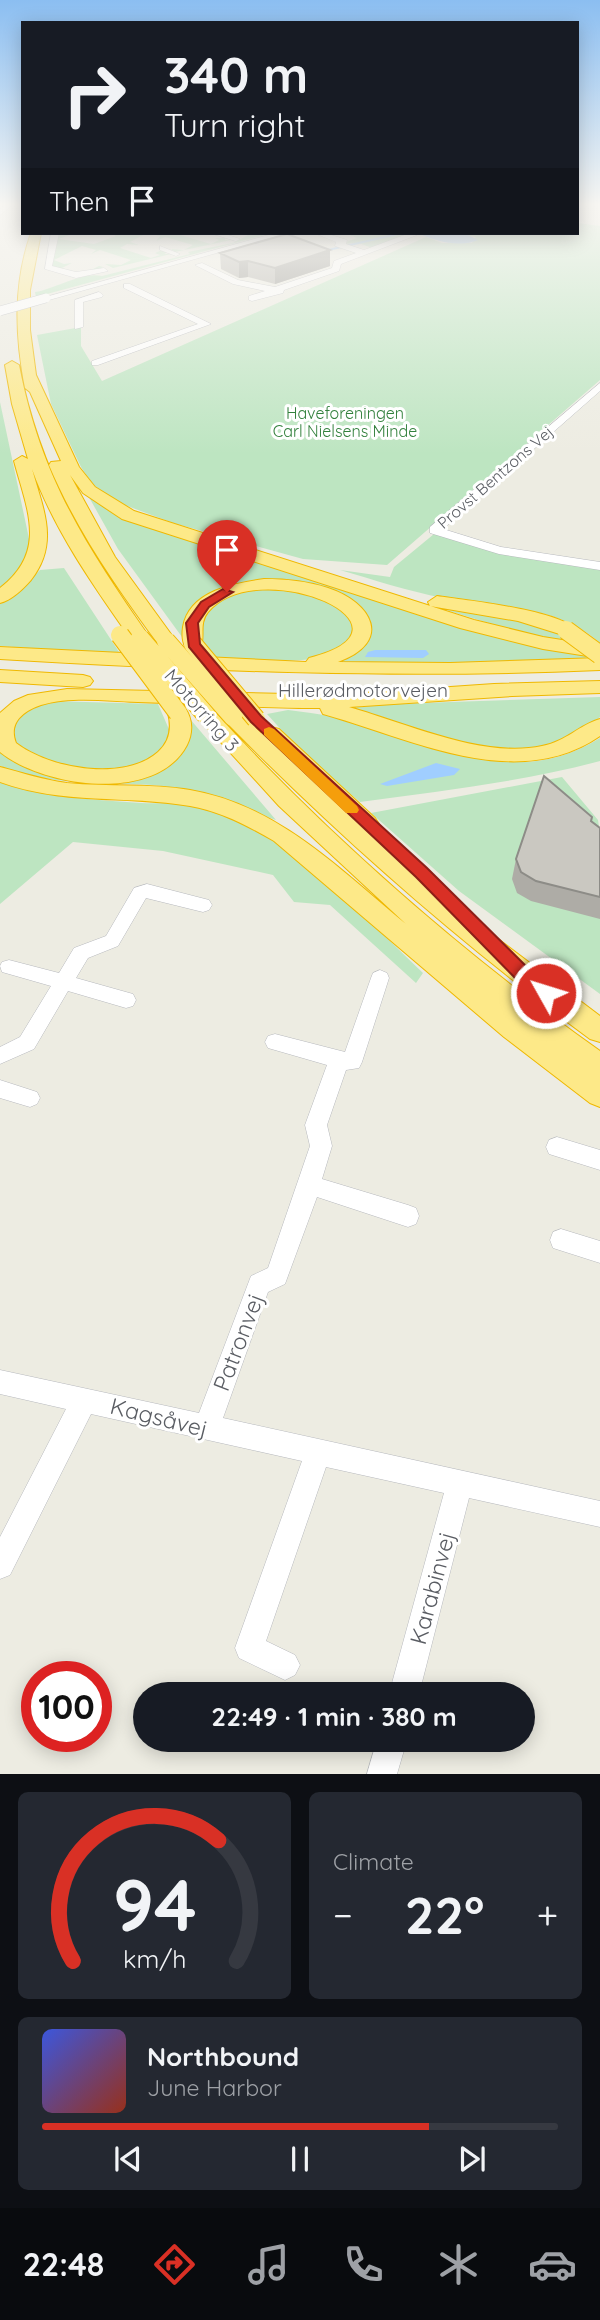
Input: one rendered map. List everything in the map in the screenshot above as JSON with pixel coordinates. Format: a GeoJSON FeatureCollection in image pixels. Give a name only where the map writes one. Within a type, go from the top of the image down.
{"type":"FeatureCollection","features":[{"type":"Feature","properties":{"kind":"highway"},"geometry":{"type":"LineString","coordinates":[[9,328],[12,289]]}},
{"type":"Feature","properties":{"kind":"highway","name":"Motorring 3"},"geometry":{"type":"LineString","coordinates":[[24,289],[29,374],[40,423],[58,470],[83,521],[117,576],[166,641],[244,718],[307,793],[400,876],[528,980],[600,1031]]}},
{"type":"Feature","properties":{"kind":"highway","name":"Motorring 3"},"geometry":{"type":"LineString","coordinates":[[10,351],[18,405],[41,477],[65,525],[130,637],[206,715],[249,764],[341,852],[486,978],[600,1067]]}},
{"type":"Feature","properties":{"kind":"highway"},"geometry":{"type":"LineString","coordinates":[[29,374],[72,468],[89,490],[111,506],[145,522],[507,635],[600,653]]}},
{"type":"Feature","properties":{"kind":"highway"},"geometry":{"type":"LineString","coordinates":[[0,597],[31,569],[42,542],[16,435],[18,405]]}},
{"type":"Feature","properties":{"kind":"highway"},"geometry":{"type":"LineString","coordinates":[[27,481],[61,547],[130,637],[178,713],[182,729],[173,749],[149,769],[136,774],[107,777],[52,769],[23,759],[6,748],[2,732],[5,721],[22,705],[53,697],[106,695]]}},
{"type":"Feature","properties":{"kind":"highway"},"geometry":{"type":"LineString","coordinates":[[258,556],[401,595],[509,612],[566,629],[600,653]]}},
{"type":"Feature","properties":{"kind":"highway"},"geometry":{"type":"LineString","coordinates":[[244,718],[193,644],[192,623],[205,605],[227,592],[251,586],[285,585],[328,595],[349,605],[361,620],[361,638],[347,652],[335,658],[311,663],[254,666]]}},
{"type":"Feature","properties":{"kind":"highway"},"geometry":{"type":"LineString","coordinates":[[0,653],[254,666],[398,669],[600,664]]}},
{"type":"Feature","properties":{"kind":"highway","name":"Hillerødmotorvejen"},"geometry":{"type":"LineString","coordinates":[[0,664],[314,678],[600,675]]}},
{"type":"Feature","properties":{"kind":"highway","name":"Hillerødmotorvejen"},"geometry":{"type":"LineString","coordinates":[[0,676],[243,689],[509,690],[600,687]]}},
{"type":"Feature","properties":{"kind":"highway"},"geometry":{"type":"LineString","coordinates":[[0,686],[106,695],[281,701],[397,699],[509,690]]}},
{"type":"Feature","properties":{"kind":"highway"},"geometry":{"type":"LineString","coordinates":[[281,701],[352,714],[461,749],[502,755],[526,755],[563,747],[600,726]]}},
{"type":"Feature","properties":{"kind":"highway"},"geometry":{"type":"LineString","coordinates":[[249,764],[284,816],[385,920]]}},
{"type":"Feature","properties":{"kind":"highway"},"geometry":{"type":"LineString","coordinates":[[0,774],[70,792],[178,796],[246,813],[282,835],[514,1029],[600,1094]]}},
{"type":"Feature","properties":{"kind":"street"},"geometry":{"type":"LineString","coordinates":[[0,311],[78,289]]}},
{"type":"Feature","properties":{"kind":"street"},"geometry":{"type":"LineString","coordinates":[[78,327],[79,300],[117,289]]}},
{"type":"Feature","properties":{"kind":"street"},"geometry":{"type":"LineString","coordinates":[[95,363],[206,324],[133,289]]}},
{"type":"Feature","properties":{"kind":"street"},"geometry":{"type":"LineString","coordinates":[[269,289],[280,291]]}},
{"type":"Feature","properties":{"kind":"street"},"geometry":{"type":"LineString","coordinates":[[253,298],[286,289]]}},
{"type":"Feature","properties":{"kind":"street","name":"Provst Bentzons Vej"},"geometry":{"type":"LineString","coordinates":[[597,393],[434,530],[499,550],[600,566]]}},
{"type":"Feature","properties":{"kind":"street"},"geometry":{"type":"LineString","coordinates":[[0,1056],[26,1043],[81,953],[112,940],[140,893],[148,891],[203,905]]}},
{"type":"Feature","properties":{"kind":"street"},"geometry":{"type":"LineString","coordinates":[[9,967],[127,1000]]}},
{"type":"Feature","properties":{"kind":"street","name":"Patronvej"},"geometry":{"type":"LineString","coordinates":[[206,1429],[259,1284],[276,1276],[310,1185],[321,1146],[316,1125],[339,1060],[352,1062],[380,978]]}},
{"type":"Feature","properties":{"kind":"street"},"geometry":{"type":"LineString","coordinates":[[275,1042],[339,1060]]}},
{"type":"Feature","properties":{"kind":"street"},"geometry":{"type":"LineString","coordinates":[[0,1089],[30,1098]]}},
{"type":"Feature","properties":{"kind":"street"},"geometry":{"type":"LineString","coordinates":[[557,1146],[600,1160]]}},
{"type":"Feature","properties":{"kind":"street"},"geometry":{"type":"LineString","coordinates":[[310,1185],[408,1216]]}},
{"type":"Feature","properties":{"kind":"street"},"geometry":{"type":"LineString","coordinates":[[561,1240],[600,1252]]}},
{"type":"Feature","properties":{"kind":"street","name":"Kagsåvej"},"geometry":{"type":"LineString","coordinates":[[0,1382],[600,1514]]}},
{"type":"Feature","properties":{"kind":"street"},"geometry":{"type":"LineString","coordinates":[[0,1565],[85,1399]]}},
{"type":"Feature","properties":{"kind":"street"},"geometry":{"type":"LineString","coordinates":[[285,1665],[249,1648],[318,1452]]}},
{"type":"Feature","properties":{"kind":"street","name":"Karabinvej"},"geometry":{"type":"LineString","coordinates":[[407,1682],[460,1483]]}},
{"type":"Feature","properties":{"kind":"street"},"geometry":{"type":"LineString","coordinates":[[382,1774],[388,1752]]}},
{"type":"Feature","properties":{"kind":"green space"},"geometry":{"type":"Polygon","coordinates":[[[48,289],[66,289],[36,297],[35,292],[48,289]]]}},
{"type":"Feature","properties":{"kind":"green space","name":"Haveforeningen Carl Nielsens Minde"},"geometry":{"type":"Polygon","coordinates":[[[309,289],[600,289],[600,380],[387,565],[303,559],[173,523],[122,504],[92,484],[81,467],[51,404],[37,335],[81,327],[81,346],[102,381],[309,289]]]}},
{"type":"Feature","properties":{"kind":"green space"},"geometry":{"type":"Polygon","coordinates":[[[0,402],[31,548],[23,567],[0,589],[0,402]]]}},
{"type":"Feature","properties":{"kind":"green space"},"geometry":{"type":"Polygon","coordinates":[[[85,490],[108,507],[438,618],[594,655],[600,662],[331,663],[360,646],[371,629],[369,620],[304,588],[272,579],[243,582],[213,593],[191,610],[182,627],[182,637],[118,549],[85,490]]]}},
{"type":"Feature","properties":{"kind":"green space"},"geometry":{"type":"Polygon","coordinates":[[[434,534],[600,570],[600,643],[583,630],[545,614],[430,595],[340,570],[390,577],[394,567],[434,534]]]}},
{"type":"Feature","properties":{"kind":"green space"},"geometry":{"type":"Polygon","coordinates":[[[64,568],[121,655],[0,646],[0,601],[21,588],[40,570],[64,568]]]}},
{"type":"Feature","properties":{"kind":"green space"},"geometry":{"type":"Polygon","coordinates":[[[279,588],[337,602],[358,626],[351,641],[340,650],[307,659],[216,659],[195,634],[209,609],[224,598],[242,592],[279,588]]]}},
{"type":"Feature","properties":{"kind":"green space"},"geometry":{"type":"Polygon","coordinates":[[[427,604],[535,619],[586,645],[543,640],[427,604]]]}},
{"type":"Feature","properties":{"kind":"green space"},"geometry":{"type":"Polygon","coordinates":[[[600,697],[600,717],[581,736],[556,749],[482,751],[332,706],[600,697]]]}},
{"type":"Feature","properties":{"kind":"green space"},"geometry":{"type":"Polygon","coordinates":[[[50,701],[158,704],[171,734],[158,755],[127,770],[95,772],[47,761],[8,740],[9,731],[16,719],[28,710],[50,701]]]}},
{"type":"Feature","properties":{"kind":"green space"},"geometry":{"type":"Polygon","coordinates":[[[288,710],[356,721],[489,760],[544,760],[572,752],[600,738],[600,761],[511,780],[360,802],[303,754],[267,714],[288,710]]]}},
{"type":"Feature","properties":{"kind":"green space"},"geometry":{"type":"Polygon","coordinates":[[[190,719],[276,820],[184,790],[153,785],[56,780],[0,766],[0,737],[32,767],[135,777],[190,719]]]}},
{"type":"Feature","properties":{"kind":"green space"},"geometry":{"type":"Polygon","coordinates":[[[562,777],[598,820],[600,994],[459,891],[371,813],[562,777]]]}},
{"type":"Feature","properties":{"kind":"green space"},"geometry":{"type":"Polygon","coordinates":[[[0,782],[70,797],[189,804],[226,814],[257,830],[318,873],[423,973],[416,983],[330,905],[294,902],[273,875],[163,851],[73,842],[0,904],[0,782]]]}},
{"type":"Feature","properties":{"kind":"water"},"geometry":{"type":"Polygon","coordinates":[[[426,650],[429,654],[423,658],[365,657],[368,652],[426,650]]]}},
{"type":"Feature","properties":{"kind":"water"},"geometry":{"type":"Polygon","coordinates":[[[436,763],[460,769],[454,775],[387,786],[380,784],[436,763]]]}},
{"type":"Feature","properties":{"kind":"building"},"geometry":{"type":"Polygon","coordinates":[[[544,776],[592,817],[591,821],[600,828],[600,897],[536,881],[521,872],[516,859],[544,776]]]}},
{"type":"Feature","properties":{"kind":"slow traffic"},"geometry":{"type":"LineString","coordinates":[[269,732],[352,810]]}},
{"type":"Feature","properties":{"kind":"route"},"geometry":{"type":"LineString","coordinates":[[227,592],[205,605],[192,623],[193,644],[216,674],[256,719],[421,873],[528,980],[546,993]]}}]}
